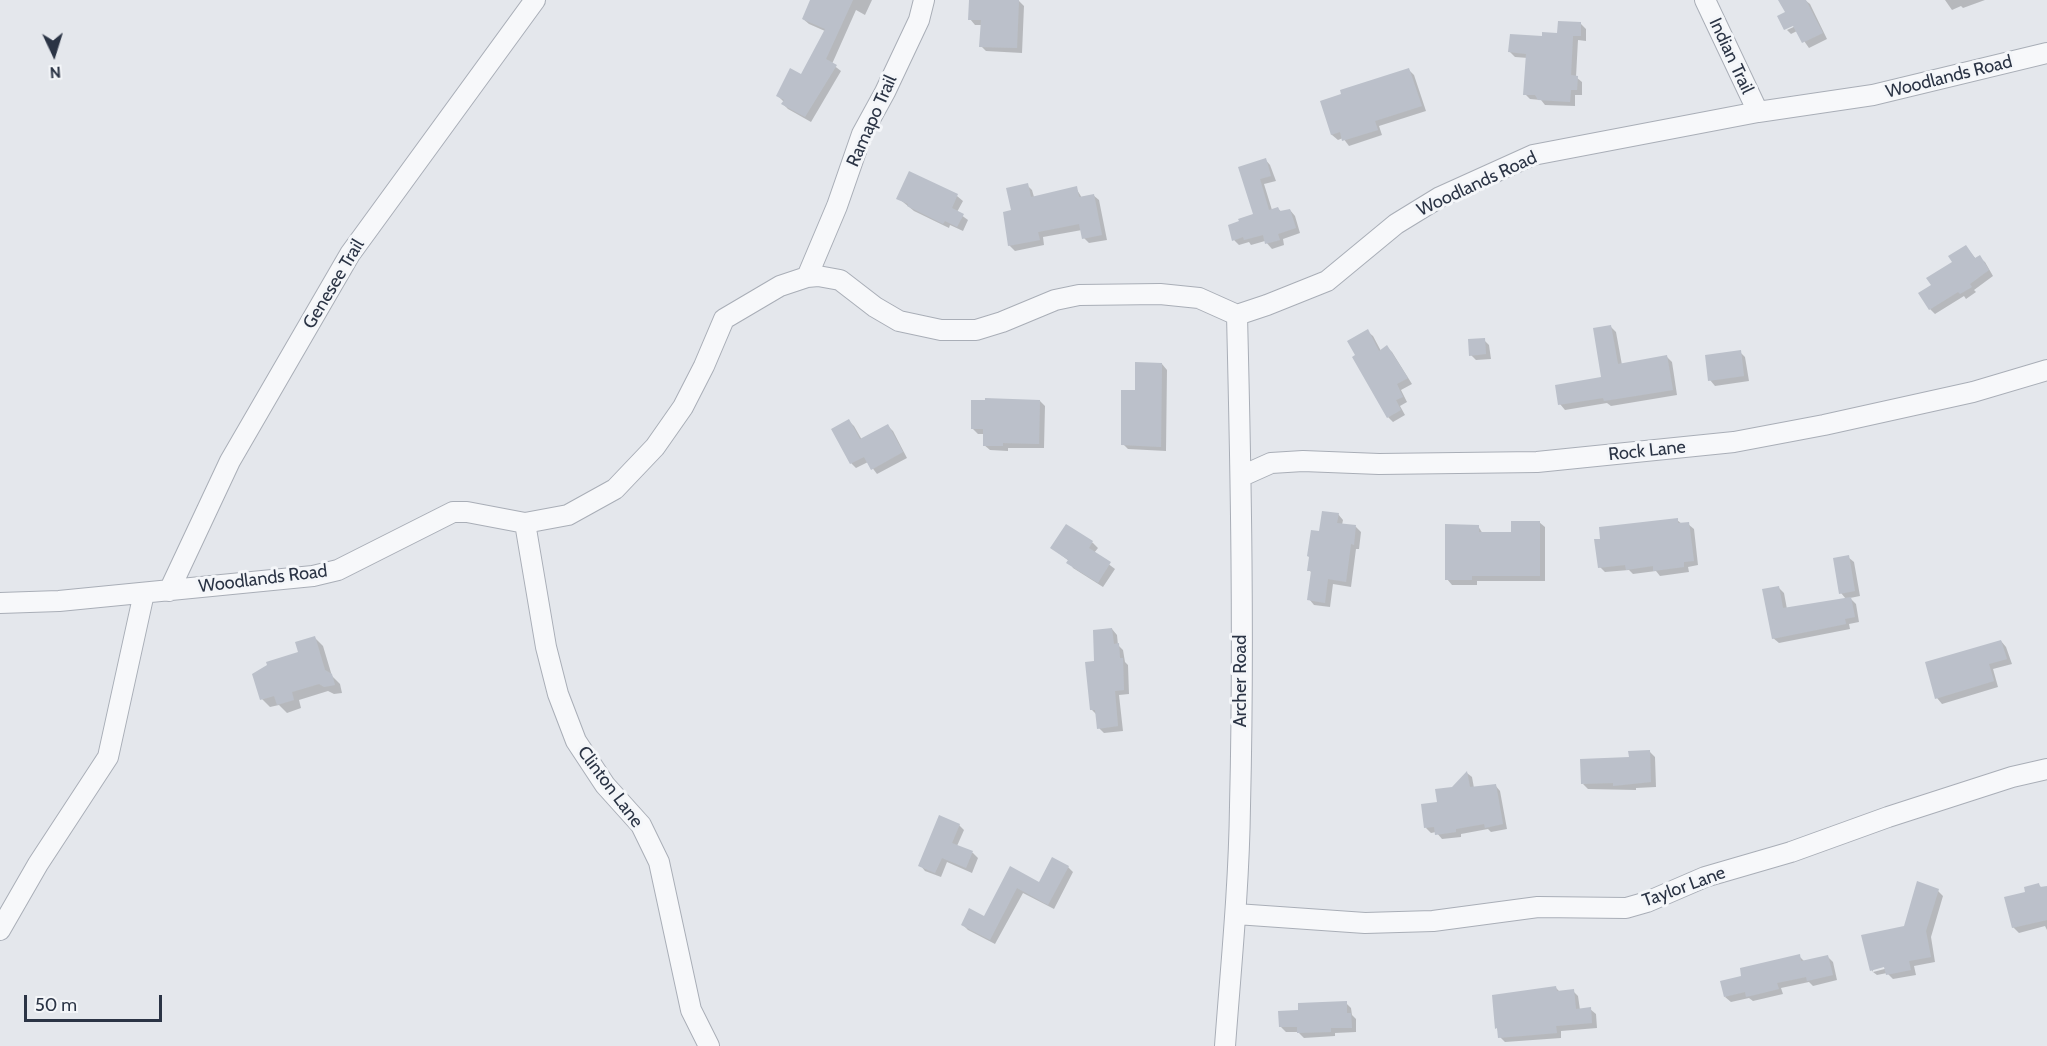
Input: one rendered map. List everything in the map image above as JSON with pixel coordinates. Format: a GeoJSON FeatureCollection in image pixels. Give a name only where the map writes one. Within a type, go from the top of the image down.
{"type":"FeatureCollection","features":[{"type":"Feature","properties":{"kind":"street","name":"Genesee Trail"},"geometry":{"type":"LineString","coordinates":[[169,591],[230,462],[350,254],[535,0]]}},
{"type":"Feature","properties":{"kind":"street","name":"Ramapo Trail"},"geometry":{"type":"LineString","coordinates":[[807,277],[837,206],[862,134],[919,20],[924,0]]}},
{"type":"Feature","properties":{"kind":"street","name":"Indian Trail"},"geometry":{"type":"LineString","coordinates":[[1705,0],[1758,112]]}},
{"type":"Feature","properties":{"kind":"street","name":"Woodlands Road"},"geometry":{"type":"LineString","coordinates":[[0,603],[169,591],[313,576],[338,570],[453,512],[467,512],[525,523],[568,515],[615,489],[655,447],[683,407],[724,319],[780,286],[807,277],[818,276],[840,280],[875,307],[899,321],[941,330],[976,330],[1055,300],[1079,294],[1160,294],[1199,298],[1237,315],[1267,306],[1327,281],[1396,224],[1440,197],[1533,155],[1758,112],[1873,95],[2047,52]]}},
{"type":"Feature","properties":{"kind":"street","name":"Archer Road"},"geometry":{"type":"LineString","coordinates":[[1225,1046],[1236,914],[1240,807],[1242,476],[1237,315]]}},
{"type":"Feature","properties":{"kind":"street","name":"Rock Lane"},"geometry":{"type":"LineString","coordinates":[[1242,476],[1271,463],[1292,461],[1379,464],[1537,462],[1734,442],[1824,426],[1973,392],[2047,370]]}},
{"type":"Feature","properties":{"kind":"street","name":"Clinton Lane"},"geometry":{"type":"LineString","coordinates":[[525,523],[546,647],[558,694],[576,741],[605,785],[641,825],[659,862],[691,1010],[708,1046]]}},
{"type":"Feature","properties":{"kind":"street"},"geometry":{"type":"LineString","coordinates":[[0,930],[38,864],[108,757],[144,593]]}},
{"type":"Feature","properties":{"kind":"street","name":"Taylor Lane"},"geometry":{"type":"LineString","coordinates":[[1236,914],[1365,923],[1433,921],[1538,907],[1626,908],[1647,902],[1705,877],[1791,852],[1888,817],[2012,777],[2047,769]]}},
{"type":"Feature","properties":{"kind":"building"},"geometry":{"type":"Polygon","coordinates":[[[810,0],[853,0],[826,59],[837,65],[805,117],[781,104],[784,100],[776,96],[790,68],[801,74],[825,29],[802,19],[810,0]]]}},
{"type":"Feature","properties":{"kind":"building"},"geometry":{"type":"Polygon","coordinates":[[[969,0],[1019,0],[1017,48],[979,47],[981,20],[968,20],[969,0]]]}},
{"type":"Feature","properties":{"kind":"building"},"geometry":{"type":"Polygon","coordinates":[[[1778,0],[1806,0],[1823,33],[1802,43],[1793,26],[1784,30],[1777,16],[1785,12],[1778,0]]]}},
{"type":"Feature","properties":{"kind":"building"},"geometry":{"type":"Polygon","coordinates":[[[1558,21],[1581,22],[1581,36],[1573,36],[1571,75],[1578,76],[1577,90],[1571,90],[1570,102],[1538,100],[1535,95],[1523,95],[1526,54],[1508,52],[1510,34],[1542,36],[1542,32],[1557,33],[1558,21]]]}},
{"type":"Feature","properties":{"kind":"building"},"geometry":{"type":"Polygon","coordinates":[[[1409,68],[1422,106],[1375,121],[1378,130],[1342,141],[1340,132],[1331,135],[1320,101],[1341,94],[1340,90],[1409,68]]]}},
{"type":"Feature","properties":{"kind":"building"},"geometry":{"type":"Polygon","coordinates":[[[1266,158],[1271,176],[1260,179],[1269,210],[1278,207],[1280,211],[1290,209],[1296,228],[1278,234],[1280,240],[1265,244],[1263,235],[1244,240],[1243,237],[1232,241],[1228,225],[1253,214],[1238,167],[1266,158]]]}},
{"type":"Feature","properties":{"kind":"building"},"geometry":{"type":"Polygon","coordinates":[[[909,171],[958,194],[952,208],[964,214],[957,227],[945,221],[943,224],[896,199],[909,171]]]}},
{"type":"Feature","properties":{"kind":"building"},"geometry":{"type":"Polygon","coordinates":[[[1028,183],[1031,197],[1077,186],[1079,197],[1094,194],[1102,235],[1082,239],[1079,224],[1038,232],[1040,240],[1008,246],[1003,212],[1011,210],[1006,188],[1028,183]]]}},
{"type":"Feature","properties":{"kind":"building"},"geometry":{"type":"Polygon","coordinates":[[[1966,245],[1975,258],[1980,255],[1989,270],[1970,284],[1972,287],[1960,294],[1958,292],[1929,310],[1918,293],[1931,285],[1926,278],[1952,262],[1948,256],[1966,245]]]}},
{"type":"Feature","properties":{"kind":"building"},"geometry":{"type":"Polygon","coordinates":[[[1611,325],[1618,364],[1667,355],[1673,390],[1604,401],[1603,398],[1558,405],[1555,385],[1601,377],[1593,328],[1611,325]]]}},
{"type":"Feature","properties":{"kind":"building"},"geometry":{"type":"Polygon","coordinates":[[[1368,329],[1379,351],[1387,345],[1408,378],[1397,384],[1403,397],[1396,400],[1401,410],[1387,418],[1352,357],[1355,355],[1347,341],[1368,329]]]}},
{"type":"Feature","properties":{"kind":"building"},"geometry":{"type":"Polygon","coordinates":[[[1485,338],[1486,354],[1469,356],[1468,339],[1485,338]]]}},
{"type":"Feature","properties":{"kind":"building"},"geometry":{"type":"Polygon","coordinates":[[[1741,350],[1744,376],[1708,381],[1705,355],[1741,350]]]}},
{"type":"Feature","properties":{"kind":"building"},"geometry":{"type":"Polygon","coordinates":[[[1135,362],[1162,363],[1161,447],[1121,445],[1121,390],[1135,390],[1135,362]]]}},
{"type":"Feature","properties":{"kind":"building"},"geometry":{"type":"Polygon","coordinates":[[[985,398],[1040,400],[1039,444],[1003,443],[1003,446],[983,446],[983,429],[971,429],[971,400],[985,400],[985,398]]]}},
{"type":"Feature","properties":{"kind":"building"},"geometry":{"type":"Polygon","coordinates":[[[849,419],[860,439],[888,424],[903,452],[871,470],[864,457],[850,464],[831,429],[849,419]]]}},
{"type":"Feature","properties":{"kind":"building"},"geometry":{"type":"Polygon","coordinates":[[[1322,511],[1339,513],[1337,523],[1356,525],[1346,582],[1328,579],[1325,603],[1307,600],[1311,571],[1307,571],[1309,557],[1307,556],[1311,530],[1319,531],[1322,511]]]}},
{"type":"Feature","properties":{"kind":"building"},"geometry":{"type":"Polygon","coordinates":[[[1678,518],[1678,523],[1689,522],[1694,561],[1684,562],[1684,567],[1653,571],[1653,566],[1626,570],[1625,565],[1598,568],[1594,539],[1600,539],[1599,527],[1678,518]]]}},
{"type":"Feature","properties":{"kind":"building"},"geometry":{"type":"Polygon","coordinates":[[[1511,521],[1540,521],[1540,576],[1472,576],[1472,580],[1445,580],[1445,524],[1479,525],[1479,532],[1511,532],[1511,521]]]}},
{"type":"Feature","properties":{"kind":"building"},"geometry":{"type":"Polygon","coordinates":[[[1066,524],[1093,541],[1089,548],[1111,562],[1098,583],[1066,563],[1068,560],[1050,548],[1066,524]]]}},
{"type":"Feature","properties":{"kind":"building"},"geometry":{"type":"Polygon","coordinates":[[[1849,555],[1855,591],[1839,594],[1833,558],[1849,555]]]}},
{"type":"Feature","properties":{"kind":"building"},"geometry":{"type":"Polygon","coordinates":[[[1779,586],[1783,608],[1851,597],[1855,617],[1845,619],[1846,624],[1772,639],[1762,589],[1779,586]]]}},
{"type":"Feature","properties":{"kind":"building"},"geometry":{"type":"Polygon","coordinates":[[[1112,628],[1114,644],[1119,643],[1120,658],[1123,658],[1124,690],[1115,691],[1118,726],[1097,729],[1095,710],[1090,710],[1085,662],[1094,661],[1093,630],[1112,628]]]}},
{"type":"Feature","properties":{"kind":"building"},"geometry":{"type":"Polygon","coordinates":[[[315,636],[325,670],[332,674],[335,685],[324,687],[319,684],[292,692],[294,700],[277,705],[274,696],[260,700],[252,674],[267,665],[266,662],[298,652],[295,642],[315,636]]]}},
{"type":"Feature","properties":{"kind":"building"},"geometry":{"type":"Polygon","coordinates":[[[2001,640],[2007,659],[1989,664],[1994,681],[1935,699],[1925,662],[2001,640]]]}},
{"type":"Feature","properties":{"kind":"building"},"geometry":{"type":"Polygon","coordinates":[[[1650,750],[1651,782],[1613,786],[1613,783],[1581,784],[1580,759],[1629,757],[1628,751],[1650,750]]]}},
{"type":"Feature","properties":{"kind":"building"},"geometry":{"type":"Polygon","coordinates":[[[1467,771],[1470,787],[1496,784],[1503,824],[1485,828],[1484,824],[1435,835],[1434,827],[1424,828],[1421,804],[1437,802],[1435,789],[1452,787],[1467,771]]]}},
{"type":"Feature","properties":{"kind":"building"},"geometry":{"type":"Polygon","coordinates":[[[939,815],[960,824],[952,843],[973,851],[966,868],[942,858],[935,873],[918,866],[939,815]]]}},
{"type":"Feature","properties":{"kind":"building"},"geometry":{"type":"Polygon","coordinates":[[[1052,857],[1069,866],[1048,905],[1017,888],[990,940],[961,925],[969,908],[984,916],[1010,866],[1039,882],[1052,857]]]}},
{"type":"Feature","properties":{"kind":"building"},"geometry":{"type":"Polygon","coordinates":[[[1917,881],[1939,889],[1926,931],[1931,957],[1909,961],[1911,970],[1886,975],[1884,967],[1870,971],[1861,935],[1904,926],[1917,881]]]}},
{"type":"Feature","properties":{"kind":"building"},"geometry":{"type":"Polygon","coordinates":[[[2039,883],[2040,887],[2047,886],[2047,920],[2012,928],[2004,897],[2025,892],[2024,887],[2039,883]]]}},
{"type":"Feature","properties":{"kind":"building"},"geometry":{"type":"Polygon","coordinates":[[[1800,954],[1801,961],[1828,955],[1833,975],[1807,981],[1806,977],[1777,983],[1779,989],[1746,997],[1745,992],[1724,997],[1720,981],[1741,976],[1740,968],[1800,954]]]}},
{"type":"Feature","properties":{"kind":"building"},"geometry":{"type":"Polygon","coordinates":[[[1556,986],[1557,991],[1574,989],[1576,1009],[1591,1007],[1592,1023],[1556,1026],[1557,1033],[1498,1038],[1492,995],[1556,986]]]}},
{"type":"Feature","properties":{"kind":"building"},"geometry":{"type":"Polygon","coordinates":[[[1347,1001],[1347,1013],[1351,1013],[1352,1028],[1331,1028],[1331,1032],[1297,1033],[1297,1027],[1279,1027],[1278,1011],[1298,1010],[1298,1003],[1347,1001]]]}}]}
